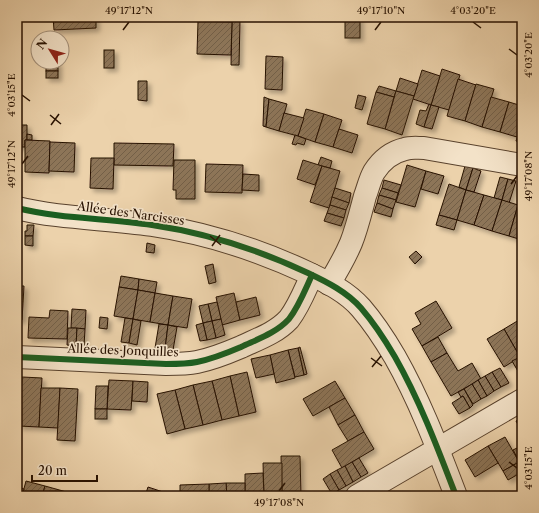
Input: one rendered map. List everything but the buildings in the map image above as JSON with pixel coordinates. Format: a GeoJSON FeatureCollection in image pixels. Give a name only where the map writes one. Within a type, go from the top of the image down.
{"type":"FeatureCollection","features":[{"type":"Feature","properties":{"kind":"street","name":"Allée des Jonquilles"},"geometry":{"type":"LineString","coordinates":[[17,357],[166,364],[190,363],[212,358],[264,337],[274,331],[283,324],[321,280],[346,255],[373,173],[380,164],[391,155],[404,149],[424,148],[522,165]]}},
{"type":"Feature","properties":{"kind":"street","name":"Allée des Narcisses"},"geometry":{"type":"LineString","coordinates":[[17,208],[50,214],[153,225],[230,243],[261,253],[321,280],[349,296],[371,320],[405,374],[438,449],[456,496]]}},
{"type":"Feature","properties":{"kind":"street"},"geometry":{"type":"LineString","coordinates":[[357,496],[522,400]]}},
{"type":"Feature","properties":{"kind":"cycle path"},"geometry":{"type":"LineString","coordinates":[[17,208],[34,212],[172,228],[232,243],[271,257],[322,280],[343,292],[366,314],[395,357],[421,408],[456,496]]}},
{"type":"Feature","properties":{"kind":"cycle path"},"geometry":{"type":"LineString","coordinates":[[17,357],[166,364],[189,363],[208,359],[260,338],[273,332],[284,324],[296,309],[312,275]]}}]}
